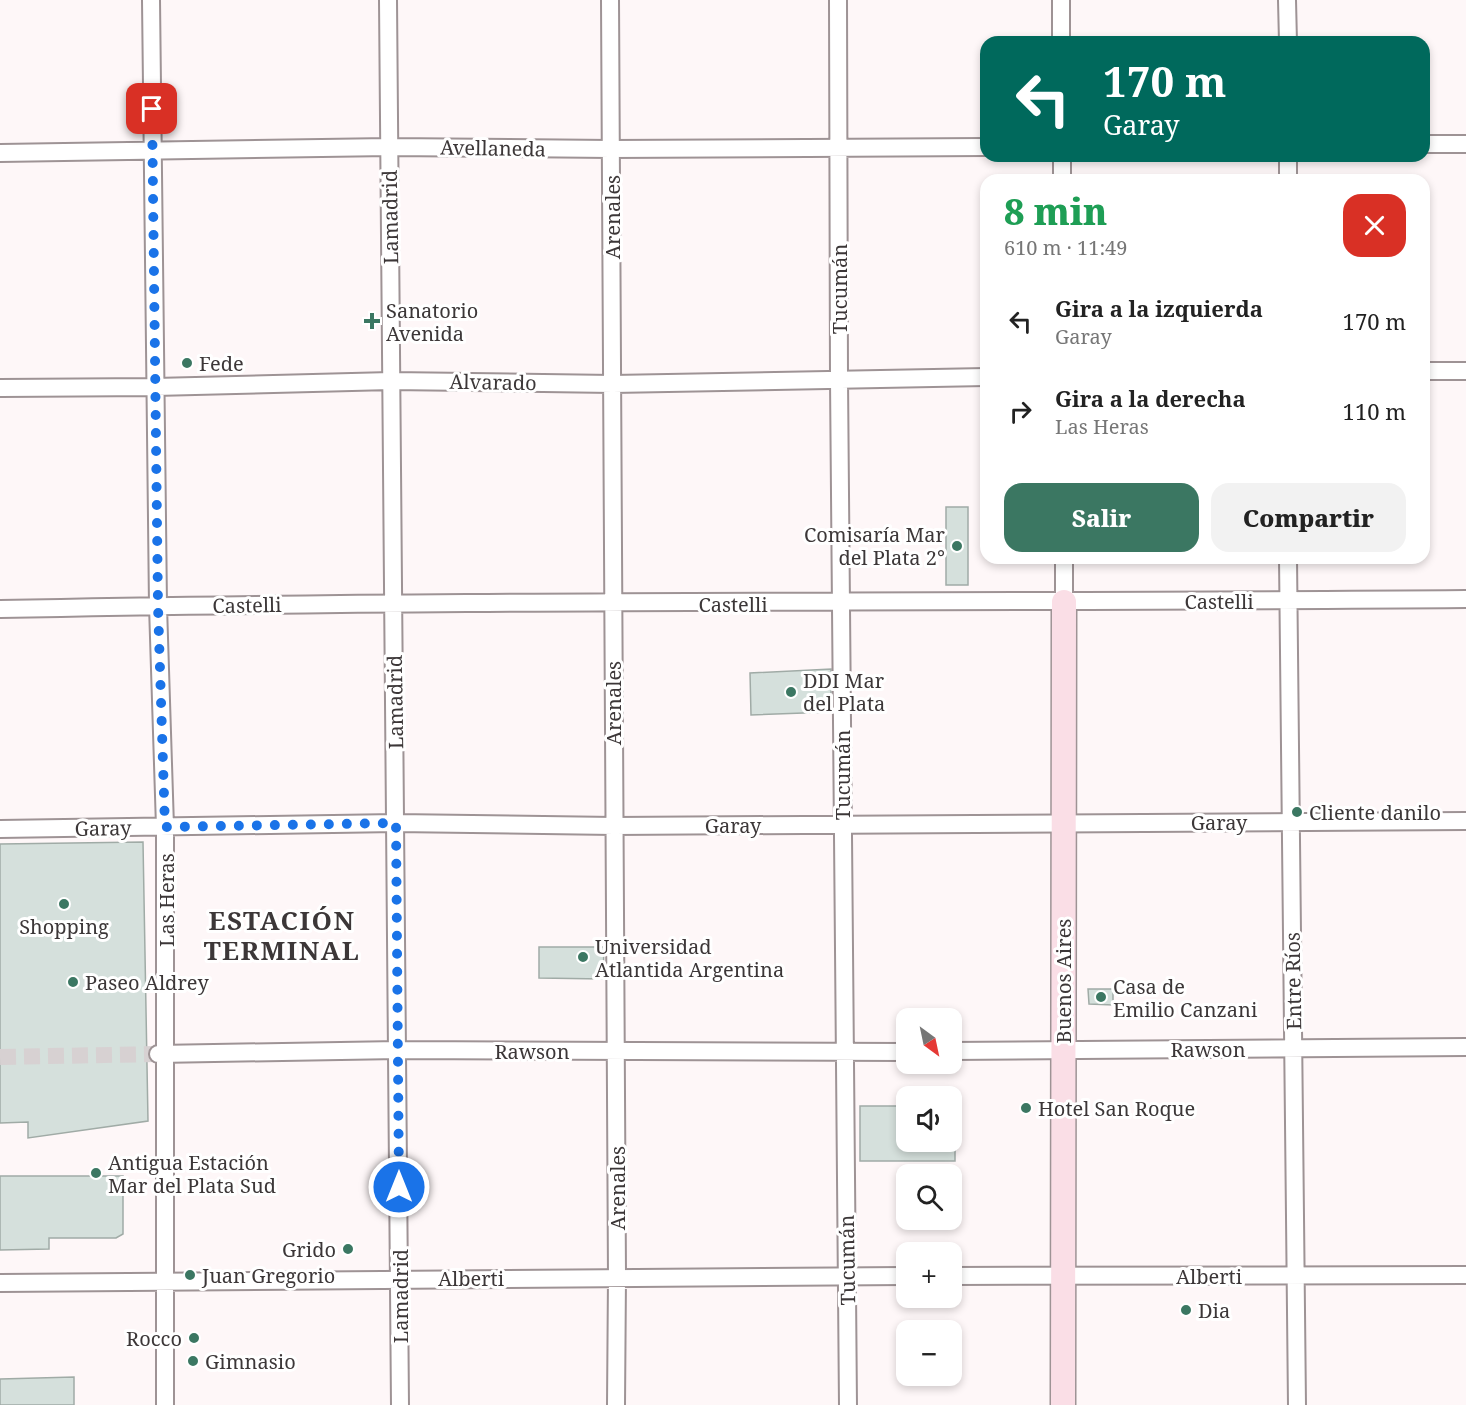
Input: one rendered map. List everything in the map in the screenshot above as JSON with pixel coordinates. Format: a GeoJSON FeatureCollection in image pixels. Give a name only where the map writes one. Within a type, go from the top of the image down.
{"type":"FeatureCollection","features":[{"type":"Feature","properties":{"kind":"street","name":"Las Heras"},"geometry":{"type":"LineString","coordinates":[[151,0],[158,606],[165,827],[162,1054],[165,1405]]}},
{"type":"Feature","properties":{"kind":"street","name":"Lamadrid"},"geometry":{"type":"LineString","coordinates":[[388,0],[400,1405]]}},
{"type":"Feature","properties":{"kind":"street","name":"Arenales"},"geometry":{"type":"LineString","coordinates":[[610,0],[616,1405]]}},
{"type":"Feature","properties":{"kind":"street","name":"Tucumán"},"geometry":{"type":"LineString","coordinates":[[838,0],[842,825],[848,1405]]}},
{"type":"Feature","properties":{"kind":"street"},"geometry":{"type":"LineString","coordinates":[[1061,0],[1061,36]]}},
{"type":"Feature","properties":{"kind":"street"},"geometry":{"type":"LineString","coordinates":[[1287,0],[1288,36]]}},
{"type":"Feature","properties":{"kind":"street"},"geometry":{"type":"LineString","coordinates":[[1430,144],[1466,144]]}},
{"type":"Feature","properties":{"kind":"street","name":"Avellaneda"},"geometry":{"type":"LineString","coordinates":[[0,153],[389,147],[611,150],[980,147]]}},
{"type":"Feature","properties":{"kind":"street"},"geometry":{"type":"LineString","coordinates":[[1430,371],[1466,371]]}},
{"type":"Feature","properties":{"kind":"street","name":"Alvarado"},"geometry":{"type":"LineString","coordinates":[[0,388],[391,381],[613,384],[980,377]]}},
{"type":"Feature","properties":{"kind":"street","name":"Buenos Aires"},"geometry":{"type":"LineString","coordinates":[[1063,1405],[1064,564]]}},
{"type":"Feature","properties":{"kind":"street","name":"Entre Ríos"},"geometry":{"type":"LineString","coordinates":[[1288,564],[1297,1405]]}},
{"type":"Feature","properties":{"kind":"street","name":"Castelli"},"geometry":{"type":"LineString","coordinates":[[0,609],[394,602],[613,604],[1466,599]]}},
{"type":"Feature","properties":{"kind":"street","name":"Garay"},"geometry":{"type":"LineString","coordinates":[[0,829],[396,823],[614,826],[1466,821]]}},
{"type":"Feature","properties":{"kind":"street","name":"Rawson"},"geometry":{"type":"LineString","coordinates":[[962,1051],[1466,1047]]}},
{"type":"Feature","properties":{"kind":"street","name":"Rawson"},"geometry":{"type":"LineString","coordinates":[[162,1054],[398,1050],[896,1052]]}},
{"type":"Feature","properties":{"kind":"street","name":"Alberti"},"geometry":{"type":"LineString","coordinates":[[962,1276],[1466,1275]]}},
{"type":"Feature","properties":{"kind":"street","name":"Alberti"},"geometry":{"type":"LineString","coordinates":[[0,1283],[400,1278],[896,1276]]}},
{"type":"Feature","properties":{"kind":"building","name":"Comisaría Mar del Plata 2°"},"geometry":{"type":"Polygon","coordinates":[[[946,507],[968,507],[968,585],[946,585],[946,507]]]}},
{"type":"Feature","properties":{"kind":"building","name":"DDI Mar del Plata"},"geometry":{"type":"Polygon","coordinates":[[[831,669],[831,712],[751,715],[750,673],[831,669]]]}},
{"type":"Feature","properties":{"kind":"building","name":"Paseo Aldrey"},"geometry":{"type":"Polygon","coordinates":[[[143,842],[148,1121],[28,1138],[28,1122],[0,1123],[0,844],[143,842]]]}},
{"type":"Feature","properties":{"kind":"building"},"geometry":{"type":"Polygon","coordinates":[[[539,947],[604,947],[603,979],[539,978],[539,947]]]}},
{"type":"Feature","properties":{"kind":"building","name":"Casa de Emilio Canzani"},"geometry":{"type":"Polygon","coordinates":[[[1088,989],[1113,989],[1113,1005],[1089,1004],[1088,989]]]}},
{"type":"Feature","properties":{"kind":"building"},"geometry":{"type":"Polygon","coordinates":[[[860,1106],[896,1106],[896,1152],[955,1152],[955,1161],[860,1161],[860,1106]]]}},
{"type":"Feature","properties":{"kind":"building"},"geometry":{"type":"Polygon","coordinates":[[[0,1176],[123,1176],[123,1234],[116,1238],[49,1238],[49,1249],[0,1250],[0,1176]]]}},
{"type":"Feature","properties":{"kind":"building"},"geometry":{"type":"Polygon","coordinates":[[[74,1377],[74,1405],[0,1405],[0,1379],[74,1377]]]}},
{"type":"Feature","properties":{"kind":"tunnel"},"geometry":{"type":"LineString","coordinates":[[0,1057],[158,1054]]}},
{"type":"Feature","properties":{"kind":"place","name":"Sanatorio Avenida"},"geometry":{"type":"Point","coordinates":[372,321]}},
{"type":"Feature","properties":{"kind":"place","name":"Fede"},"geometry":{"type":"Point","coordinates":[187,363]}},
{"type":"Feature","properties":{"kind":"place","name":"Comisaría Mar del Plata 2°"},"geometry":{"type":"Point","coordinates":[957,546]}},
{"type":"Feature","properties":{"kind":"place","name":"DDI Mar del Plata"},"geometry":{"type":"Point","coordinates":[791,692]}},
{"type":"Feature","properties":{"kind":"place","name":"Cliente danilo"},"geometry":{"type":"Point","coordinates":[1297,812]}},
{"type":"Feature","properties":{"kind":"place","name":"Shopping"},"geometry":{"type":"Point","coordinates":[64,904]}},
{"type":"Feature","properties":{"kind":"place","name":"Universidad Atlantida Argentina"},"geometry":{"type":"Point","coordinates":[583,957]}},
{"type":"Feature","properties":{"kind":"place","name":"Paseo Aldrey"},"geometry":{"type":"Point","coordinates":[73,982]}},
{"type":"Feature","properties":{"kind":"place","name":"Casa de Emilio Canzani"},"geometry":{"type":"Point","coordinates":[1101,997]}},
{"type":"Feature","properties":{"kind":"place","name":"Hotel San Roque"},"geometry":{"type":"Point","coordinates":[1026,1108]}},
{"type":"Feature","properties":{"kind":"place","name":"Antigua Estación Mar del Plata Sud"},"geometry":{"type":"Point","coordinates":[96,1173]}},
{"type":"Feature","properties":{"kind":"place","name":"Grido"},"geometry":{"type":"Point","coordinates":[348,1249]}},
{"type":"Feature","properties":{"kind":"place","name":"Juan Gregorio"},"geometry":{"type":"Point","coordinates":[190,1275]}},
{"type":"Feature","properties":{"kind":"place","name":"Dia"},"geometry":{"type":"Point","coordinates":[1186,1310]}},
{"type":"Feature","properties":{"kind":"place","name":"Rocco"},"geometry":{"type":"Point","coordinates":[194,1338]}},
{"type":"Feature","properties":{"kind":"place","name":"Gimnasio"},"geometry":{"type":"Point","coordinates":[193,1361]}},
{"type":"Feature","properties":{"kind":"district","name":"ESTACIÓN TERMINAL"},"geometry":{"type":"Point","coordinates":[282,935]}},
{"type":"Feature","properties":{"kind":"route"},"geometry":{"type":"LineString","coordinates":[[152,109],[158,606],[165,827],[396,823],[399,1187]]}}]}
